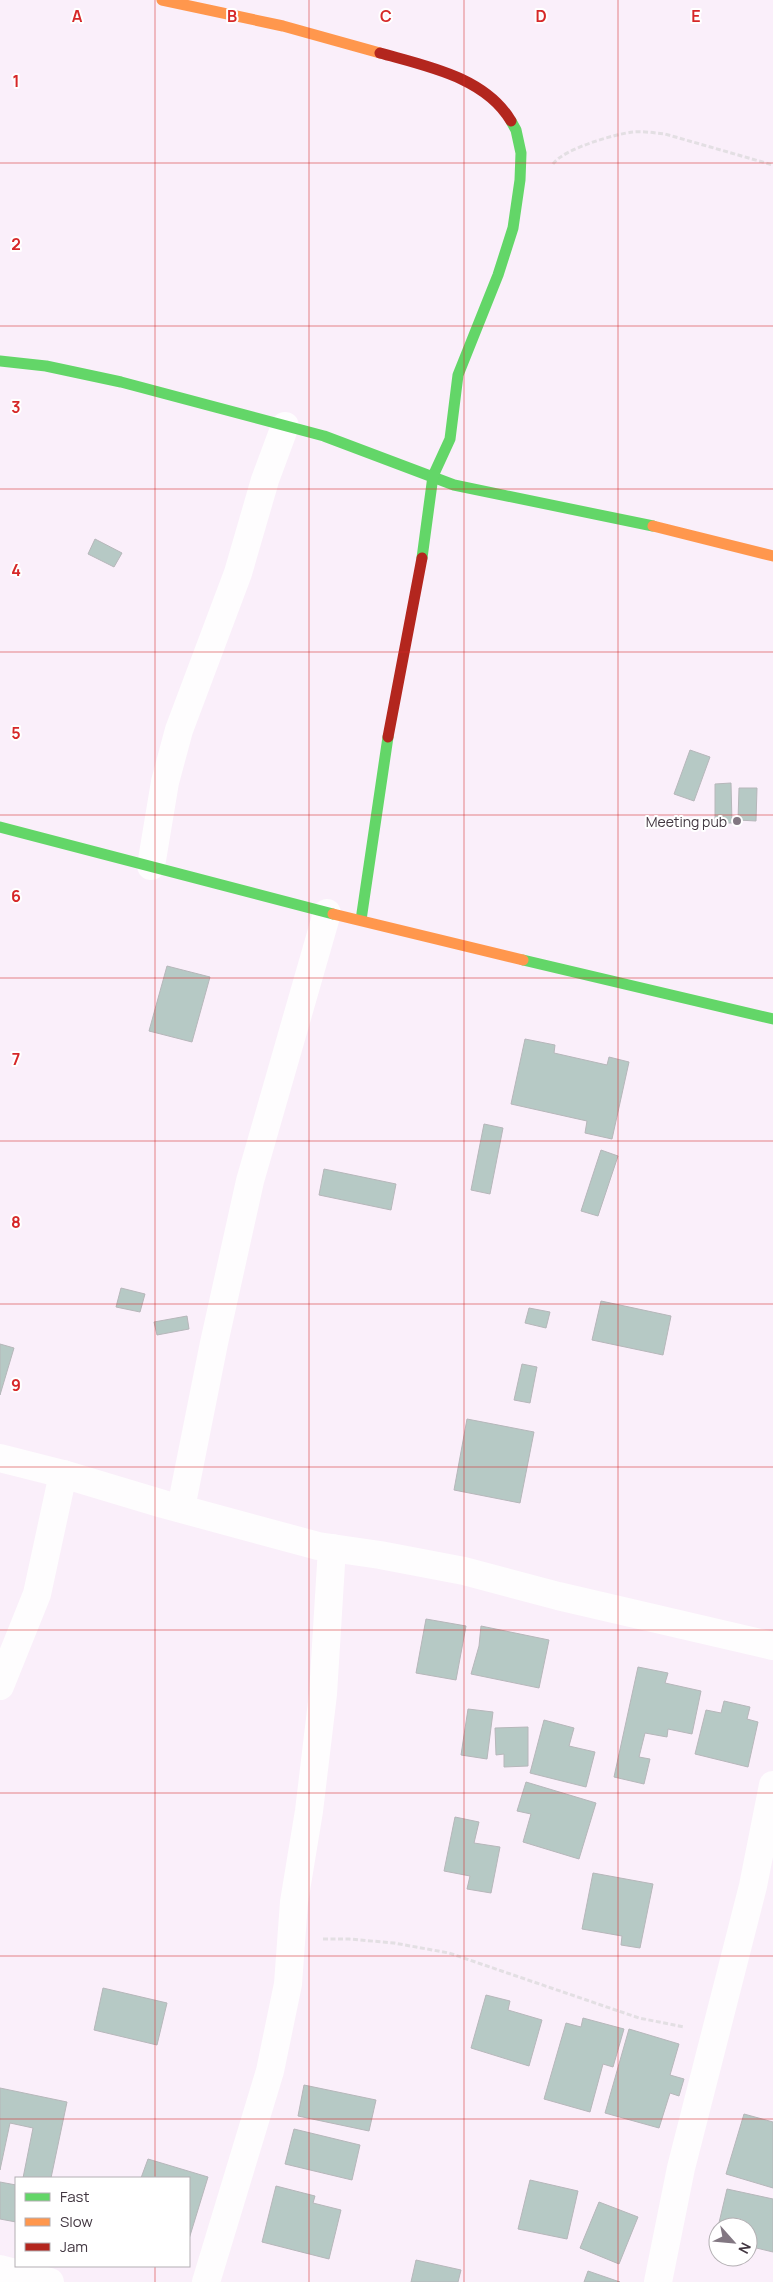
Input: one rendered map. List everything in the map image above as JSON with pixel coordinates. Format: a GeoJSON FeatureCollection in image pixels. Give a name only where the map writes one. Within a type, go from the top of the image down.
{"type":"FeatureCollection","features":[{"type":"Feature","properties":{"kind":"street"},"geometry":{"type":"LineString","coordinates":[[162,0],[283,26],[414,63],[460,79],[487,94],[503,108],[516,130],[521,153],[520,180],[513,228],[498,275],[458,374],[450,439],[433,476],[424,548],[390,723],[361,920]]}},
{"type":"Feature","properties":{"kind":"street"},"geometry":{"type":"LineString","coordinates":[[0,361],[46,366],[122,382],[324,436],[454,485],[628,520],[773,556]]}},
{"type":"Feature","properties":{"kind":"street"},"geometry":{"type":"LineString","coordinates":[[151,866],[165,782],[179,730],[238,574],[264,480],[285,426]]}},
{"type":"Feature","properties":{"kind":"street"},"geometry":{"type":"LineString","coordinates":[[0,827],[327,913],[773,1019]]}},
{"type":"Feature","properties":{"kind":"street"},"geometry":{"type":"LineString","coordinates":[[181,1508],[214,1343],[250,1181],[327,913]]}},
{"type":"Feature","properties":{"kind":"street"},"geometry":{"type":"LineString","coordinates":[[0,1458],[318,1546],[464,1572],[773,1646]]}},
{"type":"Feature","properties":{"kind":"street"},"geometry":{"type":"LineString","coordinates":[[0,1686],[38,1594],[63,1474]]}},
{"type":"Feature","properties":{"kind":"street"},"geometry":{"type":"LineString","coordinates":[[206,2282],[270,2071],[288,1984],[290,1944],[324,1694],[332,1548]]}},
{"type":"Feature","properties":{"kind":"street"},"geometry":{"type":"LineString","coordinates":[[658,2282],[681,2168],[753,1886],[773,1785]]}},
{"type":"Feature","properties":{"kind":"street"},"geometry":{"type":"LineString","coordinates":[[0,2269],[50,2282]]}},
{"type":"Feature","properties":{"kind":"path"},"geometry":{"type":"LineString","coordinates":[[552,168],[561,156],[573,150],[633,132],[665,134],[773,165]]}},
{"type":"Feature","properties":{"kind":"path"},"geometry":{"type":"LineString","coordinates":[[290,1944],[318,1939],[349,1939],[394,1943],[449,1953],[639,2018],[714,2034]]}},
{"type":"Feature","properties":{"kind":"building"},"geometry":{"type":"Polygon","coordinates":[[[95,539],[122,553],[114,567],[88,554],[95,539]]]}},
{"type":"Feature","properties":{"kind":"building"},"geometry":{"type":"Polygon","coordinates":[[[690,750],[710,757],[694,801],[674,794],[690,750]]]}},
{"type":"Feature","properties":{"kind":"building"},"geometry":{"type":"Polygon","coordinates":[[[731,783],[732,823],[715,823],[715,784],[731,783]]]}},
{"type":"Feature","properties":{"kind":"building"},"geometry":{"type":"Polygon","coordinates":[[[739,788],[757,788],[756,821],[738,820],[739,788]]]}},
{"type":"Feature","properties":{"kind":"building"},"geometry":{"type":"Polygon","coordinates":[[[167,966],[210,977],[192,1042],[149,1031],[167,966]]]}},
{"type":"Feature","properties":{"kind":"building"},"geometry":{"type":"Polygon","coordinates":[[[525,1039],[555,1045],[554,1053],[607,1065],[609,1057],[629,1062],[612,1139],[585,1133],[587,1121],[511,1104],[525,1039]]]}},
{"type":"Feature","properties":{"kind":"building"},"geometry":{"type":"Polygon","coordinates":[[[484,1124],[503,1128],[490,1194],[471,1190],[484,1124]]]}},
{"type":"Feature","properties":{"kind":"building"},"geometry":{"type":"Polygon","coordinates":[[[601,1150],[618,1156],[598,1216],[581,1211],[601,1150]]]}},
{"type":"Feature","properties":{"kind":"building"},"geometry":{"type":"Polygon","coordinates":[[[324,1169],[396,1184],[391,1210],[319,1195],[324,1169]]]}},
{"type":"Feature","properties":{"kind":"building"},"geometry":{"type":"Polygon","coordinates":[[[121,1288],[145,1294],[140,1312],[116,1307],[121,1288]]]}},
{"type":"Feature","properties":{"kind":"building"},"geometry":{"type":"Polygon","coordinates":[[[601,1301],[671,1316],[663,1355],[592,1340],[601,1301]]]}},
{"type":"Feature","properties":{"kind":"building"},"geometry":{"type":"Polygon","coordinates":[[[529,1308],[550,1312],[546,1328],[525,1323],[529,1308]]]}},
{"type":"Feature","properties":{"kind":"building"},"geometry":{"type":"Polygon","coordinates":[[[187,1316],[189,1329],[157,1335],[154,1322],[187,1316]]]}},
{"type":"Feature","properties":{"kind":"building"},"geometry":{"type":"Polygon","coordinates":[[[0,1344],[14,1348],[0,1395],[0,1344]]]}},
{"type":"Feature","properties":{"kind":"building"},"geometry":{"type":"Polygon","coordinates":[[[522,1364],[537,1367],[530,1403],[514,1400],[522,1364]]]}},
{"type":"Feature","properties":{"kind":"building"},"geometry":{"type":"Polygon","coordinates":[[[467,1419],[534,1432],[520,1503],[454,1490],[467,1419]]]}},
{"type":"Feature","properties":{"kind":"building"},"geometry":{"type":"Polygon","coordinates":[[[426,1619],[466,1626],[456,1680],[416,1673],[426,1619]]]}},
{"type":"Feature","properties":{"kind":"building"},"geometry":{"type":"Polygon","coordinates":[[[481,1626],[549,1640],[539,1688],[471,1674],[479,1646],[481,1626]]]}},
{"type":"Feature","properties":{"kind":"building"},"geometry":{"type":"Polygon","coordinates":[[[638,1667],[668,1673],[665,1683],[701,1691],[692,1734],[668,1729],[667,1737],[645,1733],[639,1757],[650,1759],[644,1784],[614,1777],[638,1667]]]}},
{"type":"Feature","properties":{"kind":"building"},"geometry":{"type":"Polygon","coordinates":[[[724,1701],[750,1707],[747,1719],[758,1722],[748,1767],[695,1754],[706,1710],[721,1713],[724,1701]]]}},
{"type":"Feature","properties":{"kind":"building"},"geometry":{"type":"Polygon","coordinates":[[[468,1709],[493,1712],[487,1759],[461,1755],[468,1709]]]}},
{"type":"Feature","properties":{"kind":"building"},"geometry":{"type":"Polygon","coordinates":[[[544,1720],[574,1728],[569,1746],[595,1752],[586,1787],[530,1773],[544,1720]]]}},
{"type":"Feature","properties":{"kind":"building"},"geometry":{"type":"Polygon","coordinates":[[[528,1727],[528,1766],[504,1767],[504,1754],[496,1755],[495,1728],[528,1727]]]}},
{"type":"Feature","properties":{"kind":"building"},"geometry":{"type":"Polygon","coordinates":[[[526,1782],[596,1803],[579,1859],[523,1842],[531,1814],[517,1811],[526,1782]]]}},
{"type":"Feature","properties":{"kind":"building"},"geometry":{"type":"Polygon","coordinates":[[[455,1817],[479,1822],[474,1843],[500,1847],[491,1893],[467,1889],[470,1876],[444,1871],[455,1817]]]}},
{"type":"Feature","properties":{"kind":"building"},"geometry":{"type":"Polygon","coordinates":[[[593,1873],[653,1884],[640,1948],[621,1945],[622,1936],[582,1929],[593,1873]]]}},
{"type":"Feature","properties":{"kind":"building"},"geometry":{"type":"Polygon","coordinates":[[[103,1988],[167,2003],[157,2045],[94,2030],[103,1988]]]}},
{"type":"Feature","properties":{"kind":"building"},"geometry":{"type":"Polygon","coordinates":[[[486,1995],[510,2001],[508,2010],[542,2020],[529,2066],[471,2048],[486,1995]]]}},
{"type":"Feature","properties":{"kind":"building"},"geometry":{"type":"Polygon","coordinates":[[[583,2018],[624,2029],[613,2067],[603,2064],[590,2112],[544,2099],[566,2023],[581,2027],[583,2018]]]}},
{"type":"Feature","properties":{"kind":"building"},"geometry":{"type":"Polygon","coordinates":[[[629,2029],[679,2044],[670,2075],[684,2079],[679,2096],[670,2093],[659,2128],[605,2113],[629,2029]]]}},
{"type":"Feature","properties":{"kind":"building"},"geometry":{"type":"Polygon","coordinates":[[[304,2085],[376,2100],[369,2131],[298,2116],[304,2085]]]}},
{"type":"Feature","properties":{"kind":"building"},"geometry":{"type":"Polygon","coordinates":[[[0,2088],[67,2102],[51,2177],[23,2177],[33,2128],[10,2123],[0,2170],[0,2088]]]}},
{"type":"Feature","properties":{"kind":"building"},"geometry":{"type":"Polygon","coordinates":[[[744,2114],[773,2122],[773,2188],[726,2174],[744,2114]]]}},
{"type":"Feature","properties":{"kind":"building"},"geometry":{"type":"Polygon","coordinates":[[[294,2129],[360,2145],[352,2180],[285,2164],[294,2129]]]}},
{"type":"Feature","properties":{"kind":"building"},"geometry":{"type":"Polygon","coordinates":[[[148,2159],[208,2177],[190,2236],[190,2177],[141,2177],[148,2159]]]}},
{"type":"Feature","properties":{"kind":"building"},"geometry":{"type":"Polygon","coordinates":[[[530,2180],[578,2191],[567,2239],[518,2229],[530,2180]]]}},
{"type":"Feature","properties":{"kind":"building"},"geometry":{"type":"Polygon","coordinates":[[[0,2182],[15,2185],[15,2222],[0,2219],[0,2182]]]}},
{"type":"Feature","properties":{"kind":"building"},"geometry":{"type":"Polygon","coordinates":[[[276,2186],[315,2196],[313,2203],[341,2210],[329,2259],[262,2242],[276,2186]]]}},
{"type":"Feature","properties":{"kind":"building"},"geometry":{"type":"Polygon","coordinates":[[[727,2189],[773,2199],[773,2252],[758,2248],[758,2217],[720,2217],[727,2189]]]}},
{"type":"Feature","properties":{"kind":"building"},"geometry":{"type":"Polygon","coordinates":[[[599,2202],[638,2217],[619,2264],[580,2248],[599,2202]]]}},
{"type":"Feature","properties":{"kind":"building"},"geometry":{"type":"Polygon","coordinates":[[[416,2260],[461,2270],[458,2282],[411,2282],[416,2260]]]}},
{"type":"Feature","properties":{"kind":"building"},"geometry":{"type":"Polygon","coordinates":[[[588,2271],[620,2282],[584,2282],[588,2271]]]}},
{"type":"Feature","properties":{"kind":"traffic: fast"},"geometry":{"type":"LineString","coordinates":[[422,558],[433,476],[450,439],[458,375],[498,275],[513,228],[520,180],[521,153],[516,130],[511,121]]}},
{"type":"Feature","properties":{"kind":"traffic: fast"},"geometry":{"type":"LineString","coordinates":[[0,361],[46,366],[121,382],[324,436],[454,485],[653,526]]}},
{"type":"Feature","properties":{"kind":"traffic: fast"},"geometry":{"type":"LineString","coordinates":[[361,920],[388,737]]}},
{"type":"Feature","properties":{"kind":"traffic: fast"},"geometry":{"type":"LineString","coordinates":[[0,827],[333,914]]}},
{"type":"Feature","properties":{"kind":"traffic: fast"},"geometry":{"type":"LineString","coordinates":[[523,960],[773,1019]]}},
{"type":"Feature","properties":{"kind":"traffic: slow"},"geometry":{"type":"LineString","coordinates":[[162,0],[283,26],[380,53]]}},
{"type":"Feature","properties":{"kind":"traffic: slow"},"geometry":{"type":"LineString","coordinates":[[653,526],[773,556]]}},
{"type":"Feature","properties":{"kind":"traffic: slow"},"geometry":{"type":"LineString","coordinates":[[333,914],[523,960]]}},
{"type":"Feature","properties":{"kind":"traffic: jam"},"geometry":{"type":"LineString","coordinates":[[380,53],[453,75],[486,94],[500,106],[511,121]]}},
{"type":"Feature","properties":{"kind":"traffic: jam"},"geometry":{"type":"LineString","coordinates":[[388,737],[422,558]]}},
{"type":"Feature","properties":{"kind":"place","name":"Meeting pub"},"geometry":{"type":"Point","coordinates":[737,821]}}]}
